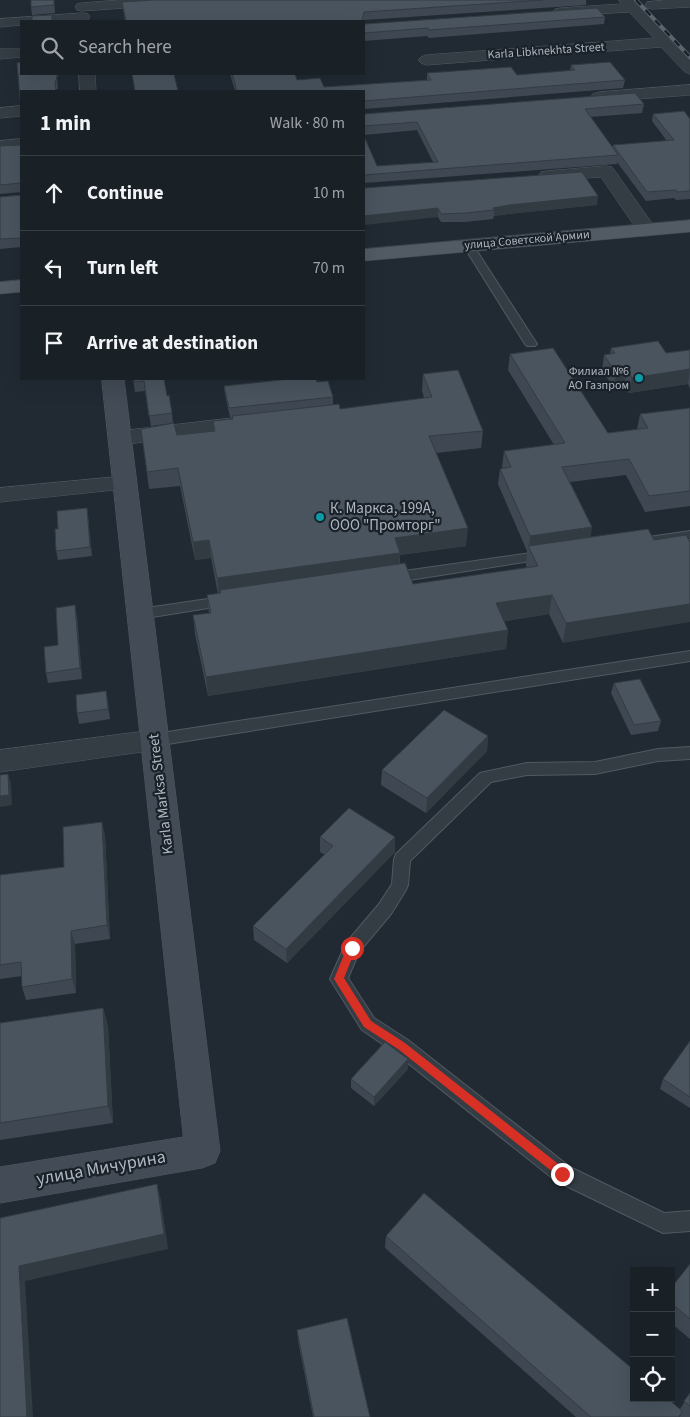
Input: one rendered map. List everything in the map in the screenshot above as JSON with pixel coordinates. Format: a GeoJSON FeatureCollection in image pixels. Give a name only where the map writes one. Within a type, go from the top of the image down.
{"type":"FeatureCollection","features":[{"type":"Feature","properties":{"kind":"main road","name":"улица Советской Армии"},"geometry":{"type":"LineString","coordinates":[[365,255],[690,226]]}},
{"type":"Feature","properties":{"kind":"main road"},"geometry":{"type":"LineString","coordinates":[[0,288],[20,286]]}},
{"type":"Feature","properties":{"kind":"street"},"geometry":{"type":"LineString","coordinates":[[28,20],[83,11],[179,0]]}},
{"type":"Feature","properties":{"kind":"street"},"geometry":{"type":"LineString","coordinates":[[545,13],[639,3],[690,3]]}},
{"type":"Feature","properties":{"kind":"street"},"geometry":{"type":"LineString","coordinates":[[639,3],[664,19]]}},
{"type":"Feature","properties":{"kind":"street"},"geometry":{"type":"LineString","coordinates":[[639,3],[666,42],[690,69]]}},
{"type":"Feature","properties":{"kind":"street"},"geometry":{"type":"LineString","coordinates":[[0,23],[20,21]]}},
{"type":"Feature","properties":{"kind":"street","name":"Karla Libknekhta Street"},"geometry":{"type":"LineString","coordinates":[[426,60],[666,42]]}},
{"type":"Feature","properties":{"kind":"street"},"geometry":{"type":"LineString","coordinates":[[0,54],[20,53]]}},
{"type":"Feature","properties":{"kind":"street"},"geometry":{"type":"LineString","coordinates":[[87,75],[88,90]]}},
{"type":"Feature","properties":{"kind":"street"},"geometry":{"type":"LineString","coordinates":[[581,99],[690,90]]}},
{"type":"Feature","properties":{"kind":"street"},"geometry":{"type":"LineString","coordinates":[[0,113],[20,111]]}},
{"type":"Feature","properties":{"kind":"street"},"geometry":{"type":"LineString","coordinates":[[0,146],[20,144]]}},
{"type":"Feature","properties":{"kind":"street"},"geometry":{"type":"LineString","coordinates":[[529,177],[606,171],[647,230]]}},
{"type":"Feature","properties":{"kind":"street","name":"Karla Marksa Street"},"geometry":{"type":"LineString","coordinates":[[113,380],[202,1150]]}},
{"type":"Feature","properties":{"kind":"street"},"geometry":{"type":"LineString","coordinates":[[120,438],[274,420]]}},
{"type":"Feature","properties":{"kind":"street"},"geometry":{"type":"LineString","coordinates":[[0,495],[126,483]]}},
{"type":"Feature","properties":{"kind":"street"},"geometry":{"type":"LineString","coordinates":[[0,761],[155,740]]}},
{"type":"Feature","properties":{"kind":"street","name":"улица Мичурина"},"geometry":{"type":"LineString","coordinates":[[0,1185],[202,1150]]}},
{"type":"Feature","properties":{"kind":"lane"},"geometry":{"type":"LineString","coordinates":[[468,245],[531,344]]}},
{"type":"Feature","properties":{"kind":"lane"},"geometry":{"type":"LineString","coordinates":[[622,544],[690,535]]}},
{"type":"Feature","properties":{"kind":"lane"},"geometry":{"type":"LineString","coordinates":[[378,579],[563,553]]}},
{"type":"Feature","properties":{"kind":"lane"},"geometry":{"type":"LineString","coordinates":[[140,614],[241,599]]}},
{"type":"Feature","properties":{"kind":"lane"},"geometry":{"type":"LineString","coordinates":[[155,740],[690,658]]}},
{"type":"Feature","properties":{"kind":"lane"},"geometry":{"type":"LineString","coordinates":[[690,753],[658,755],[595,768],[527,769],[486,777],[402,859],[400,885],[385,909],[352,948],[338,979],[368,1024],[401,1046],[562,1174],[663,1223],[690,1221]]}},
{"type":"Feature","properties":{"kind":"building"},"geometry":{"type":"Polygon","coordinates":[[[31,0],[54,0],[54,5],[31,7],[31,0]]]}},
{"type":"Feature","properties":{"kind":"building"},"geometry":{"type":"Polygon","coordinates":[[[154,0],[543,0],[364,12],[362,20],[126,20],[122,2],[154,0]]]}},
{"type":"Feature","properties":{"kind":"building"},"geometry":{"type":"Polygon","coordinates":[[[597,8],[605,17],[365,33],[365,24],[597,8]]]}},
{"type":"Feature","properties":{"kind":"building"},"geometry":{"type":"Polygon","coordinates":[[[52,15],[52,20],[32,20],[32,16],[52,15]]]}},
{"type":"Feature","properties":{"kind":"building"},"geometry":{"type":"Polygon","coordinates":[[[20,62],[20,75],[56,75],[56,90],[20,90],[20,98],[17,63],[20,62]]]}},
{"type":"Feature","properties":{"kind":"building"},"geometry":{"type":"Polygon","coordinates":[[[610,62],[625,80],[365,101],[365,90],[237,90],[232,75],[295,75],[297,80],[320,78],[324,87],[431,80],[427,73],[511,67],[517,75],[575,70],[571,65],[610,62]]]}},
{"type":"Feature","properties":{"kind":"building"},"geometry":{"type":"Polygon","coordinates":[[[132,75],[174,75],[178,90],[135,90],[132,75]]]}},
{"type":"Feature","properties":{"kind":"building"},"geometry":{"type":"Polygon","coordinates":[[[635,93],[644,104],[585,109],[618,155],[365,175],[365,138],[377,166],[438,162],[417,122],[365,126],[365,114],[635,93]]]}},
{"type":"Feature","properties":{"kind":"building"},"geometry":{"type":"Polygon","coordinates":[[[684,111],[690,119],[690,191],[647,192],[613,145],[674,140],[653,114],[684,111]]]}},
{"type":"Feature","properties":{"kind":"building"},"geometry":{"type":"Polygon","coordinates":[[[20,145],[20,183],[0,185],[0,146],[20,145]]]}},
{"type":"Feature","properties":{"kind":"building"},"geometry":{"type":"Polygon","coordinates":[[[582,172],[598,196],[509,205],[493,208],[494,210],[466,213],[441,214],[438,208],[365,216],[365,188],[582,172]]]}},
{"type":"Feature","properties":{"kind":"building"},"geometry":{"type":"Polygon","coordinates":[[[20,195],[20,238],[0,239],[0,197],[20,195]]]}},
{"type":"Feature","properties":{"kind":"building"},"geometry":{"type":"Polygon","coordinates":[[[658,341],[666,353],[690,350],[690,369],[632,378],[627,371],[616,373],[604,355],[615,353],[611,348],[658,341]]]}},
{"type":"Feature","properties":{"kind":"building"},"geometry":{"type":"Polygon","coordinates":[[[553,348],[608,433],[648,428],[640,414],[690,408],[690,491],[649,496],[629,459],[562,467],[592,527],[530,536],[500,469],[511,467],[504,451],[565,443],[510,354],[553,348]]]}},
{"type":"Feature","properties":{"kind":"building"},"geometry":{"type":"Polygon","coordinates":[[[458,370],[483,431],[429,436],[468,528],[395,538],[400,553],[217,578],[209,540],[193,542],[178,468],[147,472],[141,429],[174,423],[177,435],[215,431],[213,421],[233,419],[232,416],[339,404],[340,409],[432,397],[423,374],[458,370]]]}},
{"type":"Feature","properties":{"kind":"building"},"geometry":{"type":"Polygon","coordinates":[[[134,380],[164,380],[172,413],[149,416],[144,381],[134,382],[134,380]]]}},
{"type":"Feature","properties":{"kind":"building"},"geometry":{"type":"Polygon","coordinates":[[[281,380],[328,381],[333,397],[229,408],[224,386],[281,380]]]}},
{"type":"Feature","properties":{"kind":"building"},"geometry":{"type":"Polygon","coordinates":[[[87,508],[90,547],[56,551],[55,529],[58,529],[57,511],[87,508]]]}},
{"type":"Feature","properties":{"kind":"building"},"geometry":{"type":"Polygon","coordinates":[[[648,529],[654,540],[686,535],[690,542],[690,604],[566,623],[552,595],[496,603],[508,630],[206,677],[193,615],[211,613],[207,595],[221,593],[220,590],[405,563],[413,584],[538,566],[528,546],[648,529]]]}},
{"type":"Feature","properties":{"kind":"building"},"geometry":{"type":"Polygon","coordinates":[[[75,605],[80,668],[46,673],[44,647],[58,645],[56,608],[75,605]]]}},
{"type":"Feature","properties":{"kind":"building"},"geometry":{"type":"Polygon","coordinates":[[[640,679],[661,721],[634,725],[614,683],[640,679]]]}},
{"type":"Feature","properties":{"kind":"building"},"geometry":{"type":"Polygon","coordinates":[[[106,691],[108,709],[77,713],[76,695],[106,691]]]}},
{"type":"Feature","properties":{"kind":"building"},"geometry":{"type":"Polygon","coordinates":[[[444,710],[488,736],[427,798],[382,770],[444,710]]]}},
{"type":"Feature","properties":{"kind":"building"},"geometry":{"type":"Polygon","coordinates":[[[8,774],[9,795],[0,796],[0,775],[8,774]]]}},
{"type":"Feature","properties":{"kind":"building"},"geometry":{"type":"Polygon","coordinates":[[[349,808],[395,837],[286,949],[253,926],[333,846],[320,837],[349,808]]]}},
{"type":"Feature","properties":{"kind":"building"},"geometry":{"type":"Polygon","coordinates":[[[102,822],[107,925],[71,931],[72,979],[22,987],[21,962],[0,965],[0,875],[64,867],[63,827],[102,822]]]}},
{"type":"Feature","properties":{"kind":"building"},"geometry":{"type":"Polygon","coordinates":[[[103,1008],[108,1106],[0,1123],[0,1023],[103,1008]]]}},
{"type":"Feature","properties":{"kind":"building"},"geometry":{"type":"Polygon","coordinates":[[[690,1041],[690,1097],[663,1079],[690,1041]]]}},
{"type":"Feature","properties":{"kind":"building"},"geometry":{"type":"Polygon","coordinates":[[[385,1042],[408,1059],[374,1097],[351,1079],[385,1042]]]}},
{"type":"Feature","properties":{"kind":"building"},"geometry":{"type":"Polygon","coordinates":[[[157,1184],[164,1234],[19,1266],[27,1417],[0,1417],[0,1218],[157,1184]]]}},
{"type":"Feature","properties":{"kind":"building"},"geometry":{"type":"Polygon","coordinates":[[[424,1193],[630,1367],[630,1402],[672,1402],[682,1411],[679,1417],[591,1417],[386,1236],[424,1193]]]}},
{"type":"Feature","properties":{"kind":"building"},"geometry":{"type":"Polygon","coordinates":[[[690,1264],[690,1319],[675,1306],[675,1283],[690,1264]]]}},
{"type":"Feature","properties":{"kind":"building"},"geometry":{"type":"Polygon","coordinates":[[[347,1318],[370,1417],[314,1417],[297,1330],[347,1318]]]}},
{"type":"Feature","properties":{"kind":"building"},"geometry":{"type":"Polygon","coordinates":[[[690,1393],[690,1406],[684,1401],[690,1393]]]}},
{"type":"Feature","properties":{"kind":"railway"},"geometry":{"type":"LineString","coordinates":[[636,0],[690,57]]}},
{"type":"Feature","properties":{"kind":"place","name":"Филиал №6 АО Газпром"},"geometry":{"type":"Point","coordinates":[639,378]}},
{"type":"Feature","properties":{"kind":"place","name":"К. Маркса, 199А, ООО \"Промторг\""},"geometry":{"type":"Point","coordinates":[320,517]}},
{"type":"Feature","properties":{"kind":"route"},"geometry":{"type":"LineString","coordinates":[[352,948],[338,979],[368,1024],[401,1046],[562,1174]]}}]}
